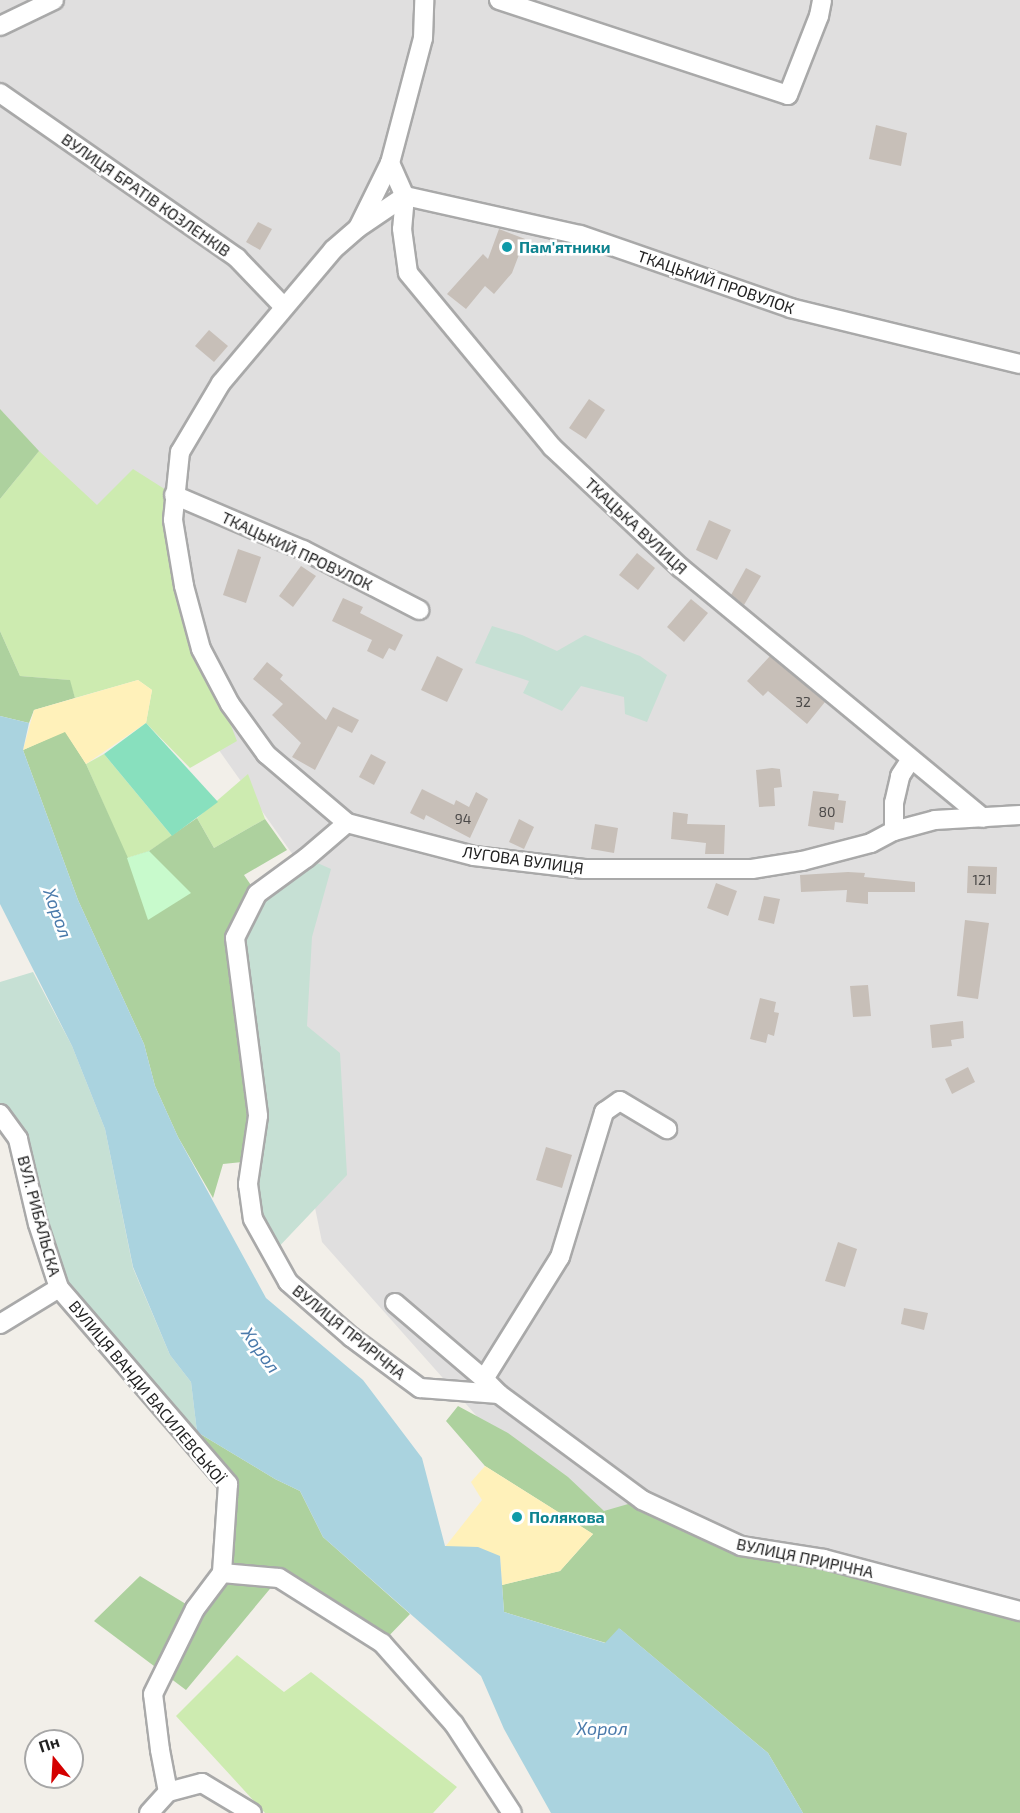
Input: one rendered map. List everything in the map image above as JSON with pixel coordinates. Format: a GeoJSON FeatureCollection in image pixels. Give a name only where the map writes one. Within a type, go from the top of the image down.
{"type":"FeatureCollection","features":[{"type":"Feature","properties":{"kind":"street"},"geometry":{"type":"LineString","coordinates":[[0,27],[54,0]]}},
{"type":"Feature","properties":{"kind":"street"},"geometry":{"type":"LineString","coordinates":[[358,228],[390,163],[423,38],[424,0]]}},
{"type":"Feature","properties":{"kind":"street"},"geometry":{"type":"LineString","coordinates":[[499,0],[788,95],[819,16],[822,0]]}},
{"type":"Feature","properties":{"kind":"street","name":"ВУЛИЦЯ БРАТІВ КОЗЛЕНКІВ"},"geometry":{"type":"LineString","coordinates":[[0,93],[237,258],[284,308]]}},
{"type":"Feature","properties":{"kind":"street","name":"ТКАЦЬКА ВУЛИЦЯ"},"geometry":{"type":"LineString","coordinates":[[390,163],[405,196],[402,229],[408,273],[552,447],[681,568],[983,818]]}},
{"type":"Feature","properties":{"kind":"street"},"geometry":{"type":"LineString","coordinates":[[174,495],[180,452],[220,383],[333,250],[358,228],[405,196]]}},
{"type":"Feature","properties":{"kind":"street","name":"ТКАЦЬКИЙ ПРОВУЛОК"},"geometry":{"type":"LineString","coordinates":[[405,196],[580,235],[791,308],[1020,364]]}},
{"type":"Feature","properties":{"kind":"street","name":"ТКАЦЬКИЙ ПРОВУЛОК"},"geometry":{"type":"LineString","coordinates":[[174,495],[303,550],[418,610]]}},
{"type":"Feature","properties":{"kind":"street","name":"ЛУГОВА ВУЛИЦЯ"},"geometry":{"type":"LineString","coordinates":[[174,495],[173,520],[184,586],[201,649],[230,704],[266,754],[347,823],[474,856],[584,869],[752,869],[802,861],[859,846],[894,831],[935,820],[1020,815]]}},
{"type":"Feature","properties":{"kind":"street"},"geometry":{"type":"LineString","coordinates":[[894,831],[894,803],[900,776],[911,759]]}},
{"type":"Feature","properties":{"kind":"street","name":"ВУЛИЦЯ ПРИРІЧНА"},"geometry":{"type":"LineString","coordinates":[[347,823],[306,858],[257,894],[235,938],[258,1116],[248,1184],[253,1219],[288,1282],[351,1336],[420,1388],[499,1394],[642,1500],[741,1546],[824,1559],[1020,1611]]}},
{"type":"Feature","properties":{"kind":"street"},"geometry":{"type":"LineString","coordinates":[[484,1378],[560,1257],[604,1112],[620,1101],[667,1129]]}},
{"type":"Feature","properties":{"kind":"street","name":"ВУЛ. РИБАЛЬСКА"},"geometry":{"type":"LineString","coordinates":[[0,1114],[18,1138],[38,1224],[59,1288]]}},
{"type":"Feature","properties":{"kind":"street"},"geometry":{"type":"LineString","coordinates":[[0,1324],[59,1288]]}},
{"type":"Feature","properties":{"kind":"street","name":"ВУЛИЦЯ ВАНДИ ВАСИЛЕВСЬКОЇ"},"geometry":{"type":"LineString","coordinates":[[59,1288],[228,1484],[222,1573]]}},
{"type":"Feature","properties":{"kind":"street"},"geometry":{"type":"LineString","coordinates":[[395,1303],[484,1378],[499,1394]]}},
{"type":"Feature","properties":{"kind":"street"},"geometry":{"type":"LineString","coordinates":[[168,1792],[153,1694],[195,1609],[222,1573],[279,1578],[382,1643],[454,1724],[512,1813]]}},
{"type":"Feature","properties":{"kind":"street"},"geometry":{"type":"LineString","coordinates":[[149,1813],[168,1792],[202,1783],[252,1813]]}},
{"type":"Feature","properties":{"kind":"shaded area"},"geometry":{"type":"Polygon","coordinates":[[[0,0],[1020,0],[1020,1798],[514,1458],[322,1242],[294,1105],[310,879],[175,688],[0,453],[0,0]]]}},
{"type":"Feature","properties":{"kind":"green space"},"geometry":{"type":"Polygon","coordinates":[[[0,409],[39,451],[0,499],[0,409]]]}},
{"type":"Feature","properties":{"kind":"green space"},"geometry":{"type":"Polygon","coordinates":[[[39,451],[97,505],[133,469],[174,495],[201,649],[237,741],[190,768],[146,723],[152,690],[138,680],[75,698],[69,680],[20,676],[0,631],[0,499],[39,451]]]}},
{"type":"Feature","properties":{"kind":"green space"},"geometry":{"type":"Polygon","coordinates":[[[492,626],[522,635],[557,651],[585,635],[640,656],[667,675],[647,722],[625,714],[624,697],[581,686],[562,711],[523,693],[529,681],[475,663],[492,626]]]}},
{"type":"Feature","properties":{"kind":"green space"},"geometry":{"type":"Polygon","coordinates":[[[0,631],[20,676],[70,680],[75,698],[34,710],[29,723],[0,716],[0,631]]]}},
{"type":"Feature","properties":{"kind":"green space"},"geometry":{"type":"Polygon","coordinates":[[[146,723],[218,802],[172,836],[104,754],[146,723]]]}},
{"type":"Feature","properties":{"kind":"green space"},"geometry":{"type":"Polygon","coordinates":[[[65,731],[86,764],[128,858],[149,851],[197,818],[214,848],[265,819],[287,850],[244,875],[257,894],[258,1116],[252,1161],[223,1164],[213,1198],[178,1137],[155,1086],[144,1044],[78,900],[23,750],[65,731]]]}},
{"type":"Feature","properties":{"kind":"green space"},"geometry":{"type":"Polygon","coordinates":[[[104,754],[172,836],[149,851],[127,858],[86,764],[104,754]]]}},
{"type":"Feature","properties":{"kind":"green space"},"geometry":{"type":"Polygon","coordinates":[[[248,774],[265,819],[214,848],[197,818],[248,774]]]}},
{"type":"Feature","properties":{"kind":"green space"},"geometry":{"type":"Polygon","coordinates":[[[149,851],[191,893],[148,920],[127,858],[149,851]]]}},
{"type":"Feature","properties":{"kind":"green space"},"geometry":{"type":"Polygon","coordinates":[[[306,858],[331,869],[312,937],[307,1026],[340,1053],[347,1175],[272,1254],[253,1219],[258,1116],[235,938],[257,894],[306,858]]]}},
{"type":"Feature","properties":{"kind":"green space"},"geometry":{"type":"Polygon","coordinates":[[[33,972],[72,1046],[105,1129],[133,1268],[170,1355],[191,1382],[197,1432],[187,1438],[62,1286],[0,1114],[0,982],[33,972]]]}},
{"type":"Feature","properties":{"kind":"green space"},"geometry":{"type":"Polygon","coordinates":[[[458,1406],[508,1433],[568,1477],[604,1511],[642,1500],[741,1546],[1020,1611],[1020,1813],[803,1813],[768,1753],[620,1629],[606,1643],[504,1612],[502,1585],[560,1571],[593,1534],[485,1466],[446,1421],[458,1406]]]}},
{"type":"Feature","properties":{"kind":"green space"},"geometry":{"type":"Polygon","coordinates":[[[197,1432],[275,1479],[300,1491],[323,1537],[410,1614],[382,1643],[279,1578],[186,1690],[94,1621],[140,1576],[194,1609],[222,1573],[228,1484],[187,1438],[197,1432]]]}},
{"type":"Feature","properties":{"kind":"green space"},"geometry":{"type":"Polygon","coordinates":[[[237,1655],[284,1692],[311,1672],[457,1787],[433,1813],[265,1813],[176,1716],[237,1655]]]}},
{"type":"Feature","properties":{"kind":"sand"},"geometry":{"type":"Polygon","coordinates":[[[138,680],[152,690],[146,723],[86,764],[65,732],[23,750],[34,710],[138,680]]]}},
{"type":"Feature","properties":{"kind":"sand","name":"Полякова"},"geometry":{"type":"Polygon","coordinates":[[[485,1466],[593,1534],[560,1571],[502,1585],[500,1556],[445,1547],[482,1500],[471,1482],[485,1466]]]}},
{"type":"Feature","properties":{"kind":"water","name":"Хорол"},"geometry":{"type":"Polygon","coordinates":[[[0,716],[29,723],[23,750],[78,900],[144,1044],[155,1086],[178,1137],[266,1298],[363,1380],[422,1458],[445,1546],[478,1547],[500,1556],[504,1612],[605,1643],[619,1628],[768,1753],[803,1813],[551,1813],[504,1729],[481,1676],[323,1537],[300,1491],[275,1479],[197,1432],[191,1382],[170,1355],[133,1267],[105,1129],[72,1046],[0,904],[0,716]]]}},
{"type":"Feature","properties":{"kind":"building"},"geometry":{"type":"Polygon","coordinates":[[[876,125],[907,133],[901,166],[869,159],[876,125]]]}},
{"type":"Feature","properties":{"kind":"building"},"geometry":{"type":"Polygon","coordinates":[[[258,222],[272,229],[260,250],[246,242],[258,222]]]}},
{"type":"Feature","properties":{"kind":"building"},"geometry":{"type":"Polygon","coordinates":[[[499,229],[525,239],[512,273],[494,294],[485,286],[466,309],[447,294],[483,254],[488,259],[499,229]]]}},
{"type":"Feature","properties":{"kind":"building"},"geometry":{"type":"Polygon","coordinates":[[[209,330],[228,346],[214,362],[195,346],[209,330]]]}},
{"type":"Feature","properties":{"kind":"building"},"geometry":{"type":"Polygon","coordinates":[[[589,399],[605,410],[586,439],[569,428],[589,399]]]}},
{"type":"Feature","properties":{"kind":"building"},"geometry":{"type":"Polygon","coordinates":[[[709,520],[731,530],[717,560],[696,550],[709,520]]]}},
{"type":"Feature","properties":{"kind":"building"},"geometry":{"type":"Polygon","coordinates":[[[238,549],[261,557],[246,603],[223,595],[238,549]]]}},
{"type":"Feature","properties":{"kind":"building"},"geometry":{"type":"Polygon","coordinates":[[[637,553],[655,568],[638,590],[619,575],[637,553]]]}},
{"type":"Feature","properties":{"kind":"building"},"geometry":{"type":"Polygon","coordinates":[[[301,566],[316,576],[293,607],[279,596],[301,566]]]}},
{"type":"Feature","properties":{"kind":"building"},"geometry":{"type":"Polygon","coordinates":[[[746,568],[761,576],[744,605],[731,595],[746,568]]]}},
{"type":"Feature","properties":{"kind":"building"},"geometry":{"type":"Polygon","coordinates":[[[343,598],[363,607],[360,613],[403,635],[395,651],[389,648],[383,659],[367,651],[372,640],[332,621],[343,598]]]}},
{"type":"Feature","properties":{"kind":"building"},"geometry":{"type":"Polygon","coordinates":[[[691,599],[708,613],[684,642],[667,627],[691,599]]]}},
{"type":"Feature","properties":{"kind":"building"},"geometry":{"type":"Polygon","coordinates":[[[437,656],[463,669],[447,702],[421,690],[437,656]]]}},
{"type":"Feature","properties":{"kind":"building"},"geometry":{"type":"Polygon","coordinates":[[[770,656],[825,702],[807,724],[768,691],[763,696],[747,681],[770,656]]]}},
{"type":"Feature","properties":{"kind":"building"},"geometry":{"type":"Polygon","coordinates":[[[267,662],[283,675],[280,679],[326,720],[333,707],[359,720],[352,733],[338,726],[315,770],[292,757],[301,743],[272,715],[283,704],[253,679],[267,662]]]}},
{"type":"Feature","properties":{"kind":"building"},"geometry":{"type":"Polygon","coordinates":[[[371,754],[386,762],[374,785],[359,777],[371,754]]]}},
{"type":"Feature","properties":{"kind":"building"},"geometry":{"type":"Polygon","coordinates":[[[780,769],[782,787],[774,788],[775,806],[759,807],[756,770],[780,769]]]}},
{"type":"Feature","properties":{"kind":"building"},"geometry":{"type":"Polygon","coordinates":[[[422,789],[454,805],[456,800],[469,807],[476,792],[488,799],[470,838],[426,815],[424,820],[410,813],[422,789]]]}},
{"type":"Feature","properties":{"kind":"building"},"geometry":{"type":"Polygon","coordinates":[[[813,791],[839,794],[838,800],[846,801],[843,823],[835,822],[834,830],[808,826],[813,791]]]}},
{"type":"Feature","properties":{"kind":"building"},"geometry":{"type":"Polygon","coordinates":[[[673,812],[688,814],[687,824],[725,825],[724,854],[705,854],[706,843],[671,839],[673,812]]]}},
{"type":"Feature","properties":{"kind":"building"},"geometry":{"type":"Polygon","coordinates":[[[519,819],[534,827],[524,849],[509,842],[519,819]]]}},
{"type":"Feature","properties":{"kind":"building"},"geometry":{"type":"Polygon","coordinates":[[[595,824],[618,828],[614,853],[591,849],[595,824]]]}},
{"type":"Feature","properties":{"kind":"building"},"geometry":{"type":"Polygon","coordinates":[[[968,866],[997,867],[996,894],[967,893],[968,866]]]}},
{"type":"Feature","properties":{"kind":"building"},"geometry":{"type":"Polygon","coordinates":[[[865,873],[864,877],[915,882],[915,892],[868,892],[868,904],[846,902],[847,890],[801,892],[800,875],[865,873]]]}},
{"type":"Feature","properties":{"kind":"building"},"geometry":{"type":"Polygon","coordinates":[[[716,883],[737,891],[728,916],[707,908],[716,883]]]}},
{"type":"Feature","properties":{"kind":"building"},"geometry":{"type":"Polygon","coordinates":[[[764,896],[780,899],[774,924],[758,920],[764,896]]]}},
{"type":"Feature","properties":{"kind":"building"},"geometry":{"type":"Polygon","coordinates":[[[965,920],[989,923],[978,999],[957,996],[965,920]]]}},
{"type":"Feature","properties":{"kind":"building"},"geometry":{"type":"Polygon","coordinates":[[[868,985],[871,1016],[853,1017],[850,986],[868,985]]]}},
{"type":"Feature","properties":{"kind":"building"},"geometry":{"type":"Polygon","coordinates":[[[760,998],[776,1002],[774,1012],[779,1013],[774,1036],[768,1034],[766,1043],[750,1039],[760,998]]]}},
{"type":"Feature","properties":{"kind":"building"},"geometry":{"type":"Polygon","coordinates":[[[963,1021],[964,1038],[951,1040],[952,1046],[932,1048],[930,1025],[963,1021]]]}},
{"type":"Feature","properties":{"kind":"building"},"geometry":{"type":"Polygon","coordinates":[[[968,1067],[975,1082],[952,1094],[945,1079],[968,1067]]]}},
{"type":"Feature","properties":{"kind":"building"},"geometry":{"type":"Polygon","coordinates":[[[546,1147],[572,1155],[562,1188],[536,1180],[546,1147]]]}},
{"type":"Feature","properties":{"kind":"building"},"geometry":{"type":"Polygon","coordinates":[[[838,1242],[857,1249],[845,1287],[825,1281],[838,1242]]]}},
{"type":"Feature","properties":{"kind":"building"},"geometry":{"type":"Polygon","coordinates":[[[904,1308],[928,1313],[924,1330],[901,1324],[904,1308]]]}},
{"type":"Feature","properties":{"kind":"place","name":"Пам'ятники"},"geometry":{"type":"Point","coordinates":[507,247]}},
{"type":"Feature","properties":{"kind":"place","name":"Полякова"},"geometry":{"type":"Point","coordinates":[517,1517]}}]}
